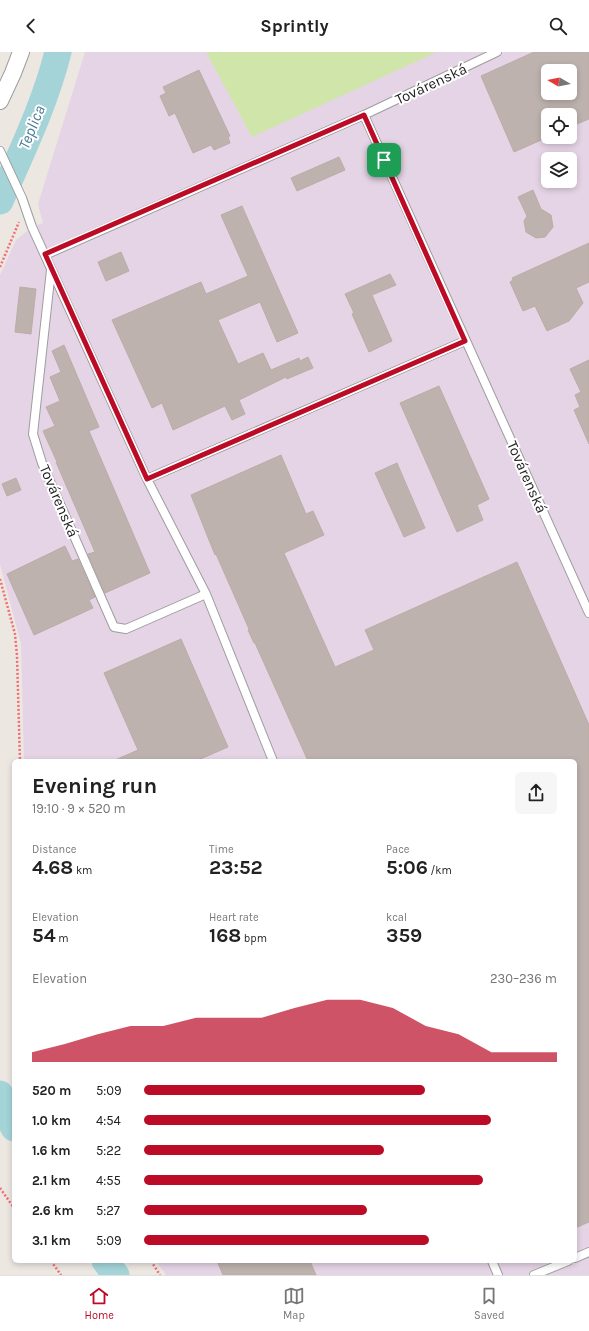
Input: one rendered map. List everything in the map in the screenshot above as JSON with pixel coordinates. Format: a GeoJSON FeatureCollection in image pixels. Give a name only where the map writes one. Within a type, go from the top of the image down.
{"type":"FeatureCollection","features":[{"type":"Feature","properties":{"kind":"street"},"geometry":{"type":"LineString","coordinates":[[0,101],[21,52]]}},
{"type":"Feature","properties":{"kind":"lane","name":"Továrenská"},"geometry":{"type":"LineString","coordinates":[[45,254],[364,115],[497,52]]}},
{"type":"Feature","properties":{"kind":"lane","name":"Továrenská"},"geometry":{"type":"LineString","coordinates":[[364,115],[589,613]]}},
{"type":"Feature","properties":{"kind":"lane","name":"Továrenská"},"geometry":{"type":"LineString","coordinates":[[0,151],[22,198],[32,227],[51,270],[147,479],[206,594],[272,759]]}},
{"type":"Feature","properties":{"kind":"lane","name":"Továrenská"},"geometry":{"type":"LineString","coordinates":[[51,270],[33,434],[42,463],[114,626],[126,629],[206,594]]}},
{"type":"Feature","properties":{"kind":"lane"},"geometry":{"type":"LineString","coordinates":[[147,479],[465,341]]}},
{"type":"Feature","properties":{"kind":"lane"},"geometry":{"type":"LineString","coordinates":[[577,1257],[589,1252]]}},
{"type":"Feature","properties":{"kind":"lane"},"geometry":{"type":"LineString","coordinates":[[493,1263],[498,1275]]}},
{"type":"Feature","properties":{"kind":"lane"},"geometry":{"type":"LineString","coordinates":[[534,1275],[563,1263]]}},
{"type":"Feature","properties":{"kind":"path"},"geometry":{"type":"LineString","coordinates":[[0,267],[25,207]]}},
{"type":"Feature","properties":{"kind":"path"},"geometry":{"type":"LineString","coordinates":[[0,579],[14,634],[17,656],[20,759]]}},
{"type":"Feature","properties":{"kind":"path"},"geometry":{"type":"LineString","coordinates":[[0,1188],[12,1205]]}},
{"type":"Feature","properties":{"kind":"path"},"geometry":{"type":"LineString","coordinates":[[52,1263],[60,1275]]}},
{"type":"Feature","properties":{"kind":"path"},"geometry":{"type":"LineString","coordinates":[[152,1263],[160,1275]]}},
{"type":"Feature","properties":{"kind":"shaded area"},"geometry":{"type":"Polygon","coordinates":[[[85,52],[589,52],[589,1275],[166,1275],[157,1263],[577,1263],[577,759],[24,759],[21,644],[0,564],[0,275],[16,240],[32,227],[43,223],[38,204],[85,52]]]}},
{"type":"Feature","properties":{"kind":"green space"},"geometry":{"type":"Polygon","coordinates":[[[206,52],[437,52],[252,137],[206,52]]]}},
{"type":"Feature","properties":{"kind":"building"},"geometry":{"type":"Polygon","coordinates":[[[534,52],[589,52],[589,119],[577,124],[577,108],[541,108],[541,140],[514,152],[481,76],[534,52]]]}},
{"type":"Feature","properties":{"kind":"building"},"geometry":{"type":"Polygon","coordinates":[[[199,70],[230,136],[228,137],[230,143],[214,150],[211,145],[193,153],[175,113],[169,116],[160,96],[166,93],[163,87],[199,70]]]}},
{"type":"Feature","properties":{"kind":"building"},"geometry":{"type":"Polygon","coordinates":[[[339,157],[345,170],[297,191],[291,178],[339,157]]]}},
{"type":"Feature","properties":{"kind":"building"},"geometry":{"type":"Polygon","coordinates":[[[533,190],[541,209],[551,215],[553,227],[545,237],[536,238],[526,232],[524,221],[527,216],[518,197],[533,190]]]}},
{"type":"Feature","properties":{"kind":"building"},"geometry":{"type":"Polygon","coordinates":[[[242,206],[298,333],[277,342],[260,302],[218,320],[238,364],[263,353],[271,370],[299,358],[300,361],[308,357],[313,368],[287,379],[286,377],[239,400],[245,414],[232,420],[225,406],[173,430],[162,403],[152,408],[112,320],[201,282],[206,294],[248,276],[221,215],[242,206]]]}},
{"type":"Feature","properties":{"kind":"building"},"geometry":{"type":"Polygon","coordinates":[[[589,243],[589,282],[576,288],[583,303],[569,321],[547,331],[535,306],[523,311],[510,282],[513,280],[512,278],[589,243]]]}},
{"type":"Feature","properties":{"kind":"building"},"geometry":{"type":"Polygon","coordinates":[[[121,252],[129,271],[106,281],[98,262],[121,252]]]}},
{"type":"Feature","properties":{"kind":"building"},"geometry":{"type":"Polygon","coordinates":[[[390,274],[396,285],[372,295],[392,341],[369,352],[345,294],[390,274]]]}},
{"type":"Feature","properties":{"kind":"building"},"geometry":{"type":"Polygon","coordinates":[[[20,287],[36,289],[31,334],[15,332],[20,287]]]}},
{"type":"Feature","properties":{"kind":"building"},"geometry":{"type":"Polygon","coordinates":[[[64,345],[99,427],[89,431],[150,573],[105,593],[88,554],[95,552],[43,431],[55,426],[46,407],[60,401],[50,377],[61,372],[52,351],[64,345]]]}},
{"type":"Feature","properties":{"kind":"building"},"geometry":{"type":"Polygon","coordinates":[[[589,360],[589,444],[574,410],[580,407],[575,395],[581,392],[570,369],[589,360]]]}},
{"type":"Feature","properties":{"kind":"building"},"geometry":{"type":"Polygon","coordinates":[[[439,386],[489,499],[477,505],[483,520],[457,532],[400,403],[439,386]]]}},
{"type":"Feature","properties":{"kind":"building"},"geometry":{"type":"Polygon","coordinates":[[[281,455],[306,514],[313,511],[324,535],[284,553],[335,667],[374,650],[365,630],[517,562],[589,725],[589,1222],[577,1227],[577,759],[307,759],[248,630],[249,629],[216,554],[215,555],[191,495],[281,455]]]}},
{"type":"Feature","properties":{"kind":"building"},"geometry":{"type":"Polygon","coordinates":[[[397,463],[425,528],[404,537],[375,473],[397,463]]]}},
{"type":"Feature","properties":{"kind":"building"},"geometry":{"type":"Polygon","coordinates":[[[16,478],[21,490],[7,496],[2,484],[16,478]]]}},
{"type":"Feature","properties":{"kind":"building"},"geometry":{"type":"Polygon","coordinates":[[[65,546],[72,561],[78,559],[95,597],[89,600],[93,608],[34,635],[7,574],[65,546]]]}},
{"type":"Feature","properties":{"kind":"building"},"geometry":{"type":"Polygon","coordinates":[[[181,639],[228,747],[201,759],[118,759],[138,750],[104,673],[181,639]]]}},
{"type":"Feature","properties":{"kind":"building"},"geometry":{"type":"Polygon","coordinates":[[[218,1263],[311,1263],[316,1275],[223,1275],[218,1263]]]}},
{"type":"Feature","properties":{"kind":"waterway","name":"Teplica"},"geometry":{"type":"LineString","coordinates":[[0,201],[39,109],[53,71],[58,52]]}},
{"type":"Feature","properties":{"kind":"waterway","name":"Teplica"},"geometry":{"type":"LineString","coordinates":[[0,1094],[4,1108],[12,1124]]}},
{"type":"Feature","properties":{"kind":"waterway","name":"Teplica"},"geometry":{"type":"LineString","coordinates":[[107,1263],[116,1275]]}},
{"type":"Feature","properties":{"kind":"route"},"geometry":{"type":"LineString","coordinates":[[364,115],[384,160],[465,341],[147,479],[45,254],[364,115]]}}]}
